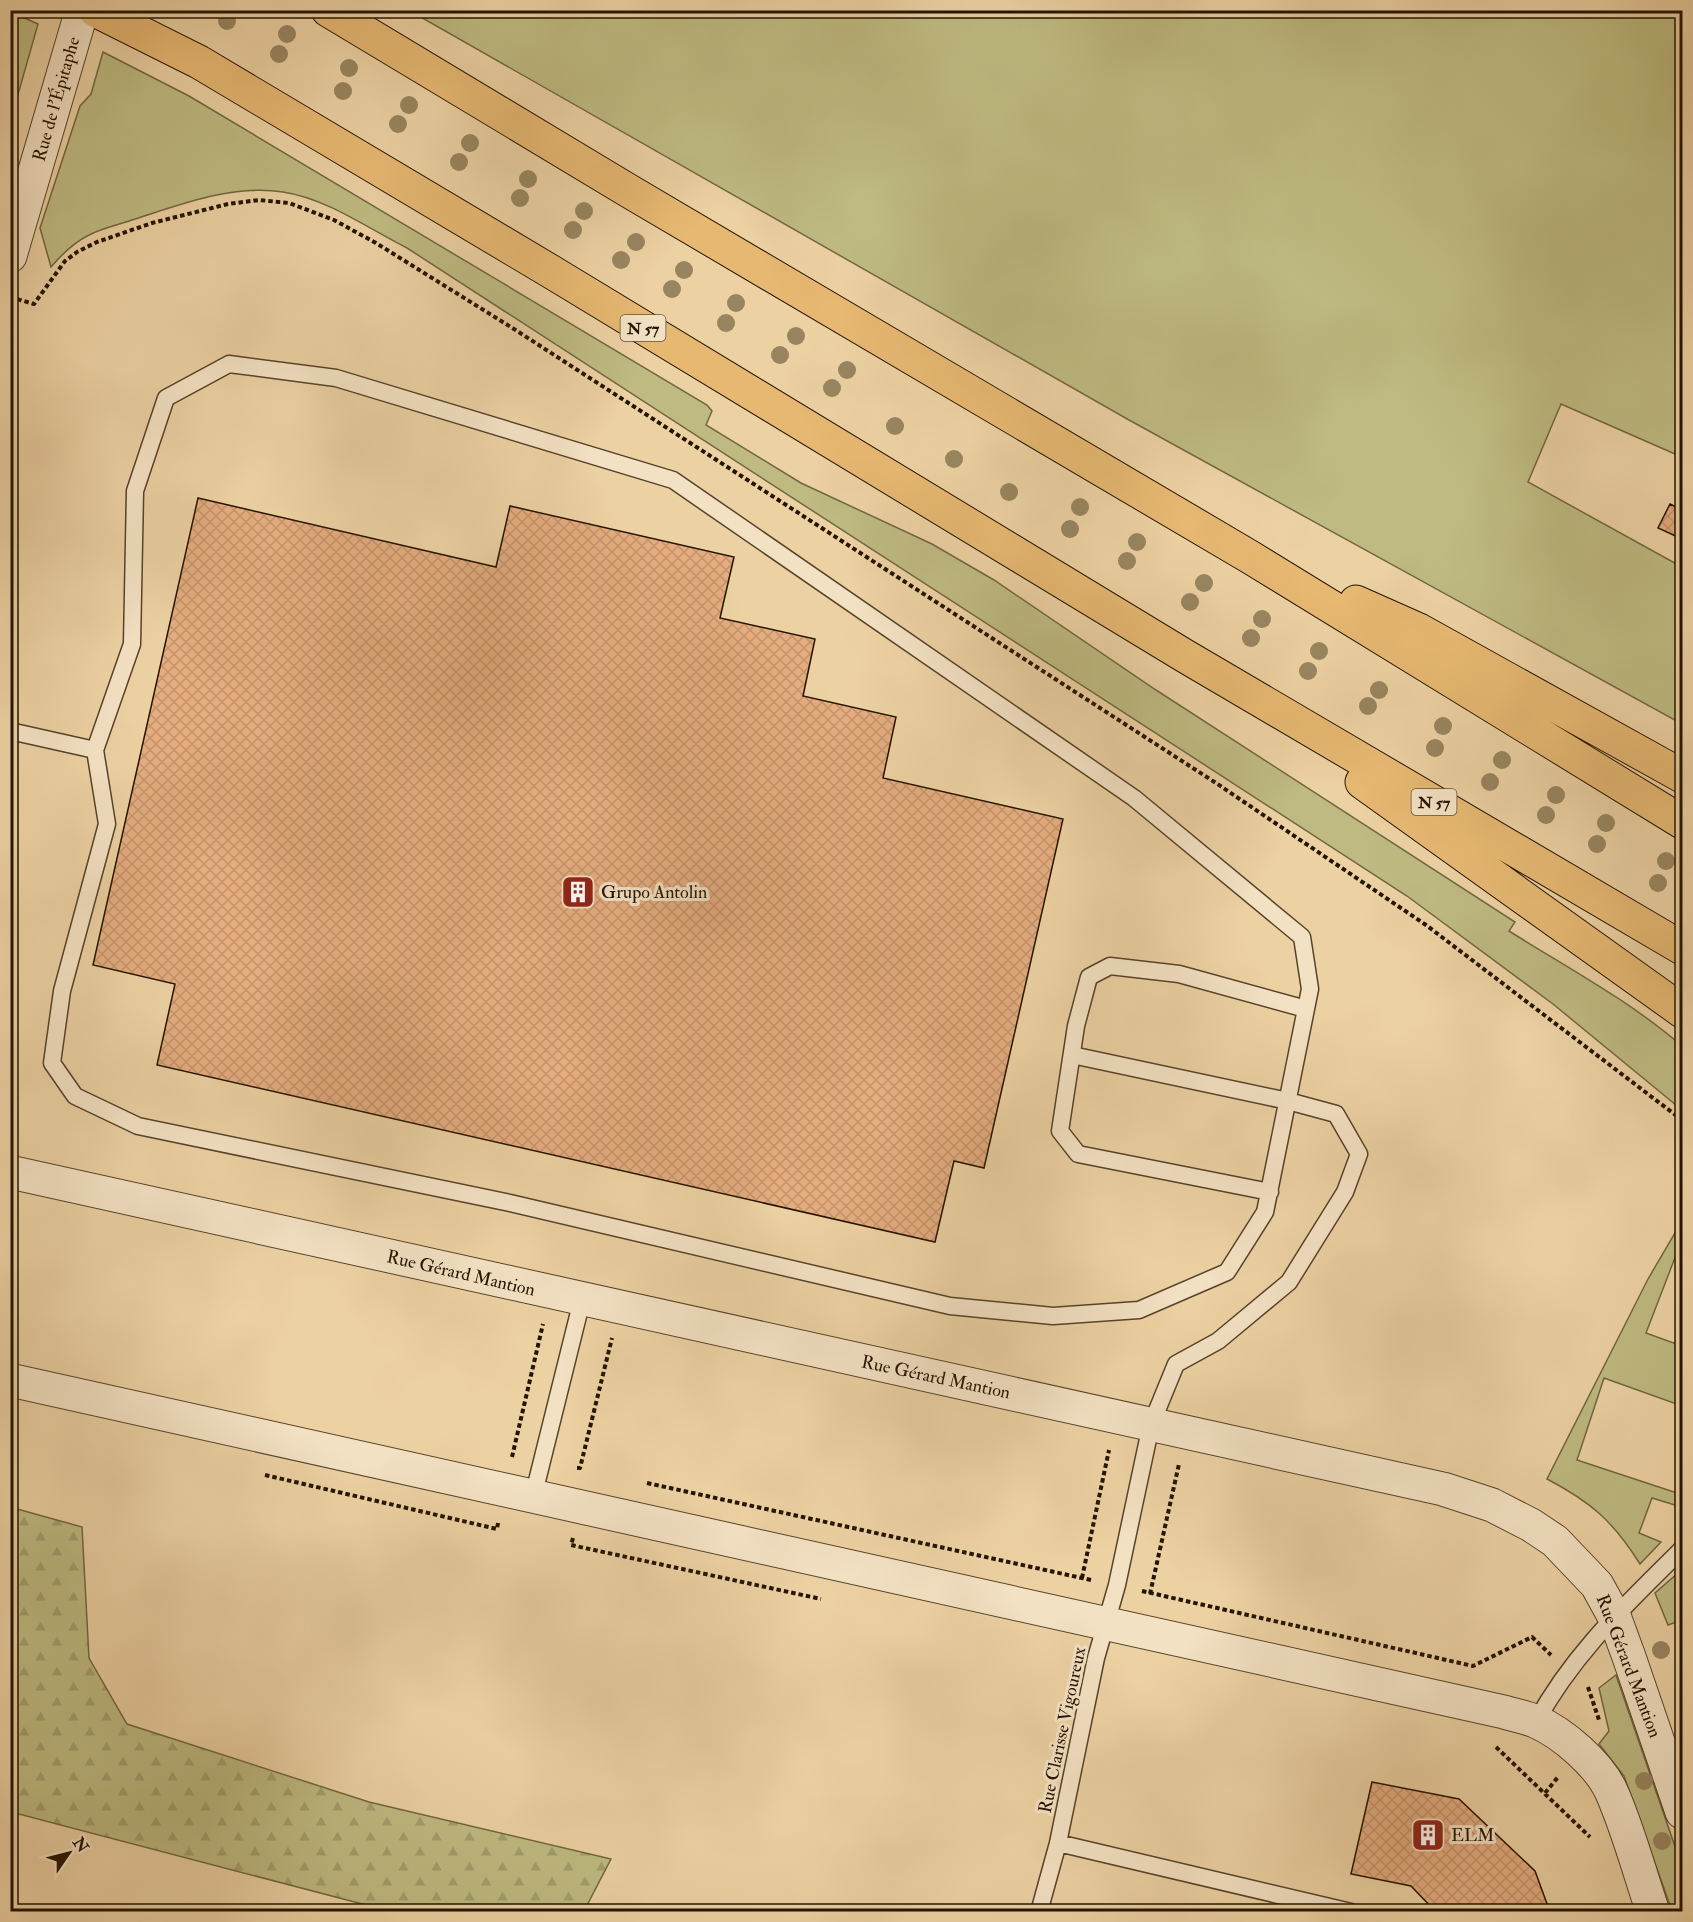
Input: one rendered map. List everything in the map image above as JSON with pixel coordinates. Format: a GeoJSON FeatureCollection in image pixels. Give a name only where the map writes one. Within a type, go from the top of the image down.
{"type":"FeatureCollection","features":[{"type":"Feature","properties":{"kind":"highway","name":"N 57"},"geometry":{"type":"LineString","coordinates":[[95,10],[209,68],[540,265],[1185,656],[1683,948]]}},
{"type":"Feature","properties":{"kind":"highway"},"geometry":{"type":"LineString","coordinates":[[328,10],[518,125],[1250,557],[1683,822]]}},
{"type":"Feature","properties":{"kind":"highway"},"geometry":{"type":"LineString","coordinates":[[1250,557],[1419,630],[1683,776]]}},
{"type":"Feature","properties":{"kind":"highway"},"geometry":{"type":"LineString","coordinates":[[1185,656],[1683,1011]]}},
{"type":"Feature","properties":{"kind":"street","name":"Rue de l'Épitaphe"},"geometry":{"type":"LineString","coordinates":[[10,256],[82,10]]}},
{"type":"Feature","properties":{"kind":"street","name":"Rue Gérard Mantion"},"geometry":{"type":"LineString","coordinates":[[10,1172],[1443,1489],[1492,1505],[1531,1525],[1555,1541],[1597,1585],[1614,1616],[1683,1812]]}},
{"type":"Feature","properties":{"kind":"street"},"geometry":{"type":"LineString","coordinates":[[10,1380],[1104,1625],[1504,1712],[1536,1722],[1580,1751],[1598,1770],[1612,1792],[1653,1911]]}},
{"type":"Feature","properties":{"kind":"lane"},"geometry":{"type":"LineString","coordinates":[[229,364],[336,378],[673,480],[1134,798],[1302,937],[1310,989],[1266,1212],[1227,1272],[1139,1310],[1053,1316],[950,1306],[510,1203],[138,1126],[75,1096],[52,1063],[62,991],[107,824],[94,750],[132,644],[135,491],[166,398],[229,364]]}},
{"type":"Feature","properties":{"kind":"lane"},"geometry":{"type":"LineString","coordinates":[[10,731],[94,750]]}},
{"type":"Feature","properties":{"kind":"lane"},"geometry":{"type":"LineString","coordinates":[[1270,1192],[1078,1154],[1060,1131],[1076,1026],[1089,977],[1110,966],[1179,974],[1306,1009]]}},
{"type":"Feature","properties":{"kind":"lane"},"geometry":{"type":"LineString","coordinates":[[1072,1055],[1288,1101]]}},
{"type":"Feature","properties":{"kind":"lane","name":"Rue Clarisse Vigoureux"},"geometry":{"type":"LineString","coordinates":[[1039,1911],[1058,1843],[1104,1625],[1117,1585],[1151,1425],[1176,1364],[1218,1341],[1288,1282],[1345,1192],[1359,1154],[1336,1114],[1288,1101]]}},
{"type":"Feature","properties":{"kind":"lane"},"geometry":{"type":"LineString","coordinates":[[533,1497],[582,1300]]}},
{"type":"Feature","properties":{"kind":"lane"},"geometry":{"type":"LineString","coordinates":[[1536,1722],[1567,1671],[1614,1616],[1683,1549]]}},
{"type":"Feature","properties":{"kind":"lane"},"geometry":{"type":"LineString","coordinates":[[1058,1843],[1351,1911]]}},
{"type":"Feature","properties":{"kind":"path"},"geometry":{"type":"LineString","coordinates":[[580,1468],[619,1308]]}},
{"type":"Feature","properties":{"kind":"path"},"geometry":{"type":"LineString","coordinates":[[1143,1633],[1186,1433]]}},
{"type":"Feature","properties":{"kind":"path"},"geometry":{"type":"LineString","coordinates":[[501,1451],[586,1470]]}},
{"type":"Feature","properties":{"kind":"path"},"geometry":{"type":"LineString","coordinates":[[638,1481],[1150,1593]]}},
{"type":"Feature","properties":{"kind":"green space"},"geometry":{"type":"Polygon","coordinates":[[[410,11],[1682,11],[1682,457],[1561,404],[1528,482],[1682,567],[1682,724],[1129,420],[410,11]]]}},
{"type":"Feature","properties":{"kind":"green space"},"geometry":{"type":"Polygon","coordinates":[[[11,12],[38,24],[11,119],[11,12]]]}},
{"type":"Feature","properties":{"kind":"green space"},"geometry":{"type":"Polygon","coordinates":[[[103,52],[189,96],[707,405],[712,411],[706,425],[801,483],[932,544],[994,580],[1156,690],[1515,922],[1509,931],[1620,1000],[1682,1046],[1682,1110],[1553,1004],[1407,896],[407,248],[347,215],[316,201],[283,192],[264,190],[225,193],[187,202],[105,228],[73,245],[51,267],[40,228],[80,106],[91,94],[103,52]]]}},
{"type":"Feature","properties":{"kind":"green space"},"geometry":{"type":"Polygon","coordinates":[[[1682,1221],[1682,1257],[1676,1255],[1646,1333],[1682,1346],[1682,1406],[1604,1378],[1577,1460],[1677,1493],[1682,1478],[1682,1506],[1652,1498],[1639,1533],[1661,1542],[1640,1564],[1620,1536],[1600,1514],[1547,1479],[1648,1279],[1682,1221]]]}},
{"type":"Feature","properties":{"kind":"green space"},"geometry":{"type":"Polygon","coordinates":[[[10,1507],[82,1527],[89,1658],[127,1724],[369,1802],[611,1859],[584,1911],[389,1911],[11,1812],[10,1507]]]}},
{"type":"Feature","properties":{"kind":"green space"},"geometry":{"type":"Polygon","coordinates":[[[1678,1573],[1682,1581],[1682,1620],[1668,1625],[1655,1593],[1678,1573]]]}},
{"type":"Feature","properties":{"kind":"green space"},"geometry":{"type":"Polygon","coordinates":[[[1616,1675],[1682,1867],[1682,1911],[1672,1911],[1624,1776],[1599,1744],[1609,1731],[1599,1688],[1616,1675]]]}},
{"type":"Feature","properties":{"kind":"building","name":"Grupo Antolin"},"geometry":{"type":"Polygon","coordinates":[[[198,498],[496,567],[510,506],[734,557],[720,618],[815,639],[803,696],[896,717],[883,778],[1063,819],[984,1168],[954,1161],[935,1242],[157,1065],[175,984],[93,965],[198,498]]]}},
{"type":"Feature","properties":{"kind":"building"},"geometry":{"type":"Polygon","coordinates":[[[1670,504],[1682,510],[1682,539],[1658,528],[1670,504]]]}},
{"type":"Feature","properties":{"kind":"building","name":"ELM"},"geometry":{"type":"Polygon","coordinates":[[[1372,1782],[1459,1799],[1535,1871],[1550,1912],[1436,1912],[1411,1886],[1351,1874],[1372,1782]]]}},
{"type":"Feature","properties":{"kind":"place","name":"Grupo Antolin"},"geometry":{"type":"Point","coordinates":[578,892]}},
{"type":"Feature","properties":{"kind":"place","name":"ELM"},"geometry":{"type":"Point","coordinates":[1428,1835]}}]}
